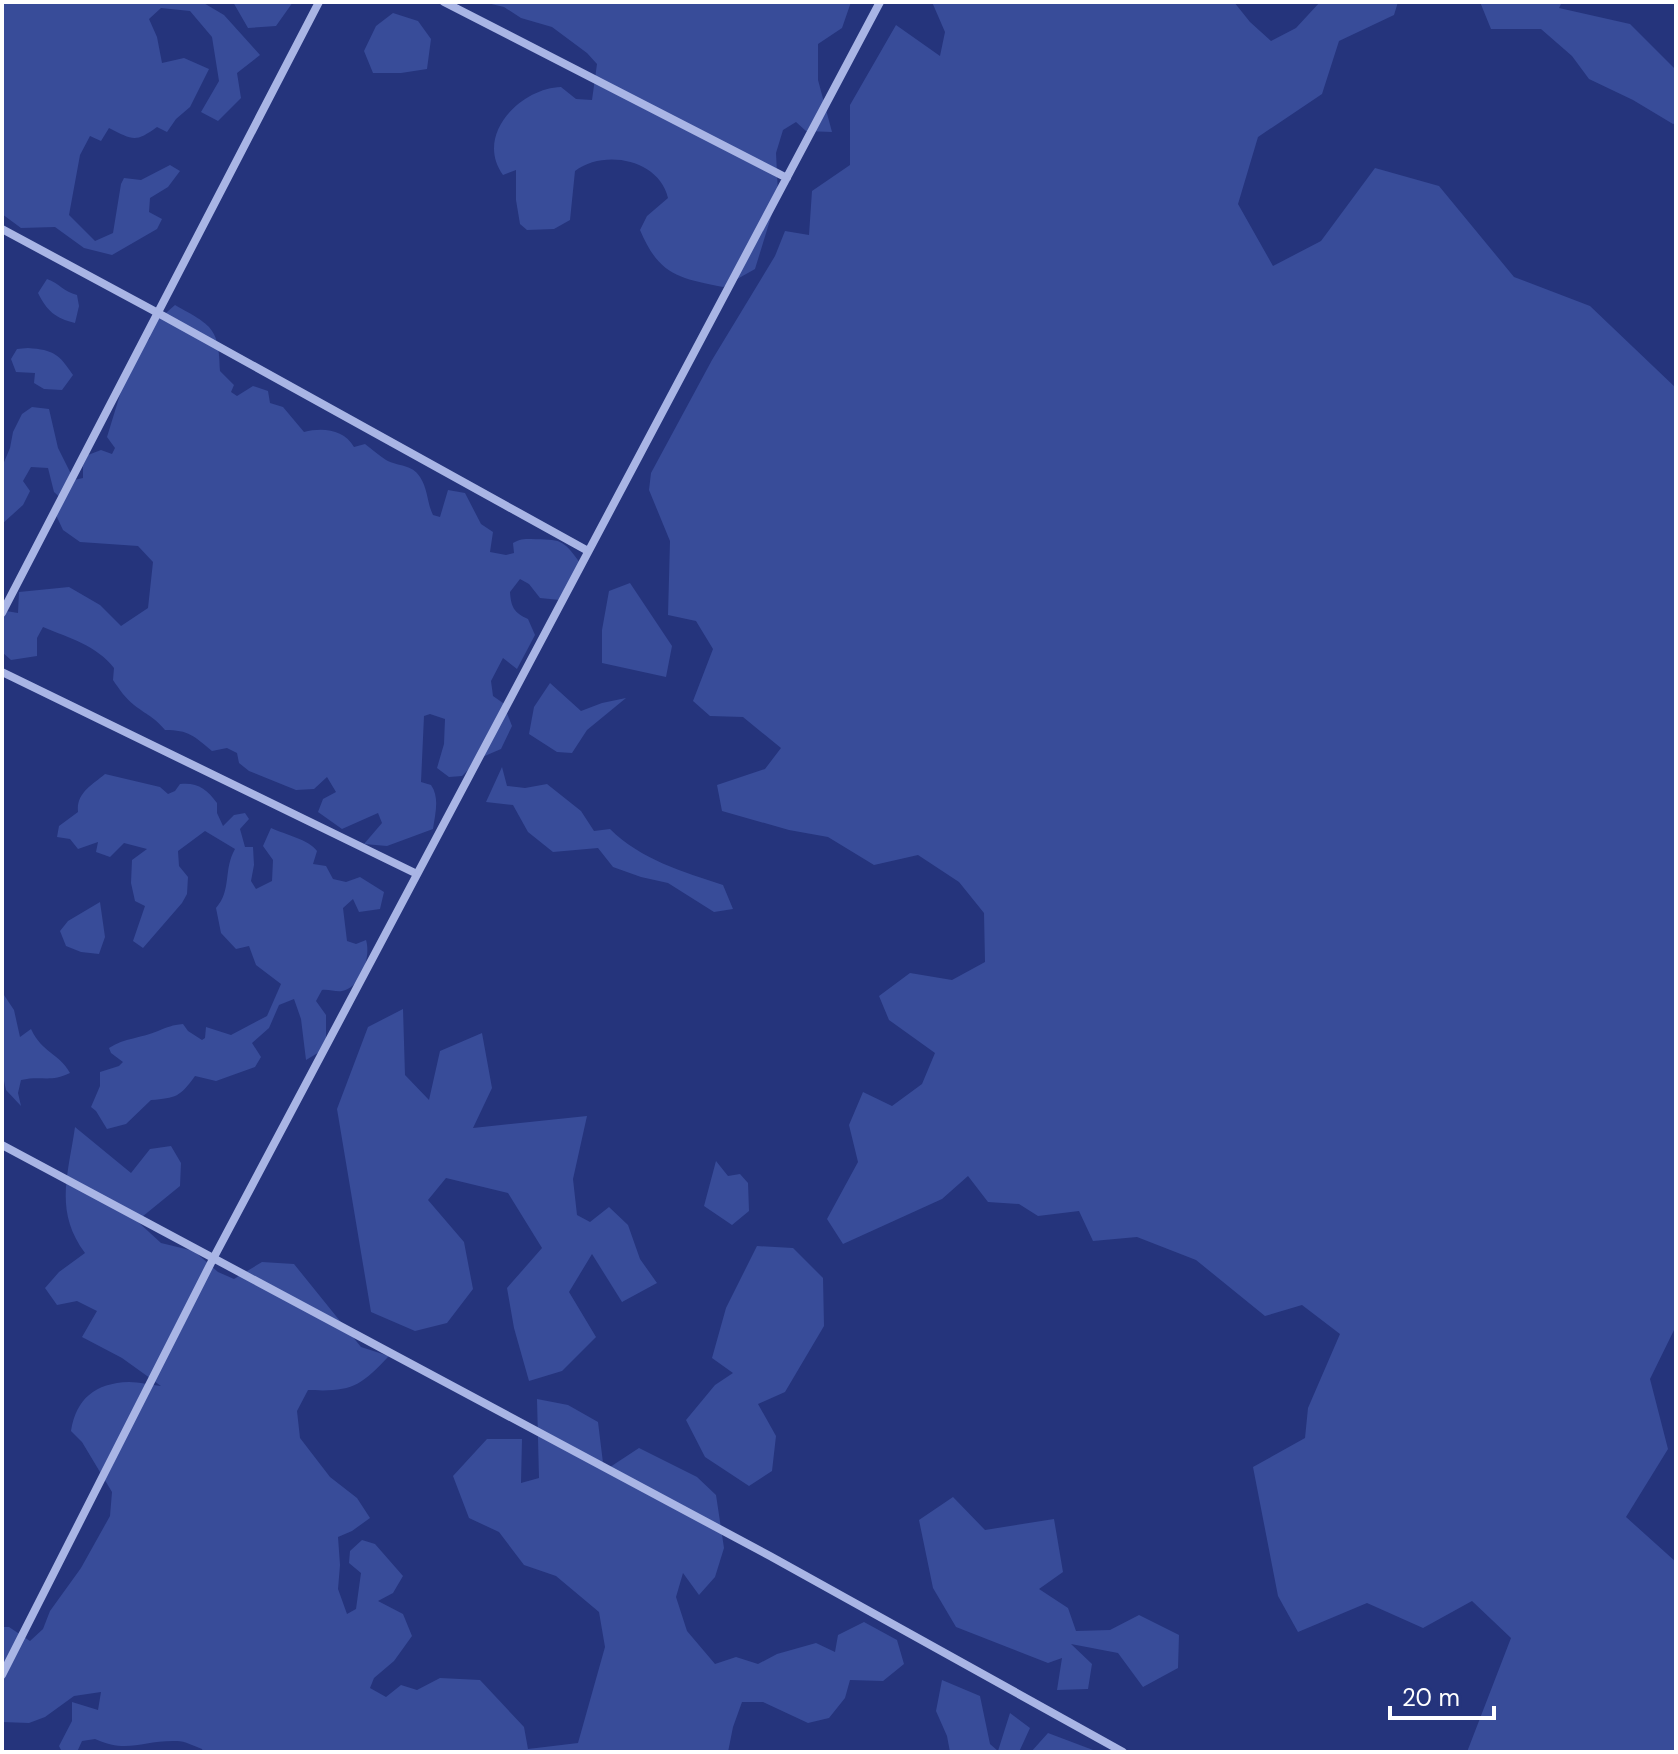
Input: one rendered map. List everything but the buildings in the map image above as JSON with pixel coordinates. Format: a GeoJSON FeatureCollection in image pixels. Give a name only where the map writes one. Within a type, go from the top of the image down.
{"type":"FeatureCollection","features":[{"type":"Feature","properties":{"kind":"street"},"geometry":{"type":"LineString","coordinates":[[2,613],[319,2]]}},
{"type":"Feature","properties":{"kind":"street"},"geometry":{"type":"LineString","coordinates":[[444,2],[787,178]]}},
{"type":"Feature","properties":{"kind":"street"},"geometry":{"type":"LineString","coordinates":[[2,1675],[214,1257],[880,2]]}},
{"type":"Feature","properties":{"kind":"street"},"geometry":{"type":"LineString","coordinates":[[2,229],[588,551]]}},
{"type":"Feature","properties":{"kind":"street"},"geometry":{"type":"LineString","coordinates":[[2,672],[417,874]]}},
{"type":"Feature","properties":{"kind":"street"},"geometry":{"type":"LineString","coordinates":[[2,1145],[770,1556],[1123,1752]]}},
{"type":"Feature","properties":{"kind":"shaded area"},"geometry":{"type":"Polygon","coordinates":[[[2,2],[202,2],[224,15],[260,55],[237,73],[241,98],[218,121],[201,112],[219,81],[212,37],[190,11],[161,8],[149,19],[157,37],[162,63],[184,58],[209,69],[190,107],[167,132],[157,127],[144,136],[134,138],[109,128],[101,141],[90,136],[80,155],[69,215],[95,241],[113,233],[124,178],[141,180],[170,165],[180,171],[168,187],[150,198],[149,212],[162,219],[157,229],[112,255],[84,248],[55,227],[21,228],[2,214],[2,2]]]}},
{"type":"Feature","properties":{"kind":"shaded area"},"geometry":{"type":"Polygon","coordinates":[[[233,2],[293,2],[276,26],[248,28],[233,2]]]}},
{"type":"Feature","properties":{"kind":"shaded area"},"geometry":{"type":"Polygon","coordinates":[[[483,2],[851,2],[842,28],[818,44],[818,80],[832,132],[806,131],[796,122],[783,130],[776,153],[778,194],[755,269],[723,287],[682,277],[663,265],[640,230],[647,216],[668,198],[654,174],[629,162],[600,160],[575,171],[570,220],[554,229],[527,230],[520,224],[516,170],[503,175],[496,160],[494,145],[498,130],[517,105],[546,89],[561,87],[576,99],[592,100],[597,64],[552,27],[521,18],[504,7],[483,2]]]}},
{"type":"Feature","properties":{"kind":"shaded area"},"geometry":{"type":"Polygon","coordinates":[[[932,2],[1234,2],[1271,41],[1296,28],[1320,2],[1398,2],[1394,15],[1339,41],[1322,94],[1258,137],[1238,204],[1273,266],[1321,241],[1375,168],[1439,186],[1514,277],[1590,306],[1676,388],[1676,1326],[1650,1379],[1668,1449],[1626,1517],[1676,1562],[1676,1752],[1467,1752],[1511,1638],[1472,1601],[1423,1628],[1367,1603],[1298,1632],[1278,1596],[1253,1467],[1305,1438],[1308,1408],[1340,1334],[1302,1305],[1265,1316],[1196,1260],[1137,1237],[1093,1241],[1079,1211],[1038,1216],[1019,1204],[988,1202],[968,1176],[942,1199],[843,1244],[827,1219],[858,1162],[849,1125],[863,1092],[892,1106],[922,1084],[935,1053],[889,1020],[879,996],[910,973],[952,980],[985,962],[984,913],[959,882],[918,855],[874,865],[828,837],[789,830],[722,811],[717,785],[765,769],[781,748],[743,717],[710,716],[693,701],[713,649],[696,621],[668,615],[670,541],[649,490],[651,473],[712,360],[775,256],[785,231],[809,235],[812,191],[850,165],[850,105],[896,25],[940,56],[945,32],[932,2]]]}},
{"type":"Feature","properties":{"kind":"shaded area"},"geometry":{"type":"Polygon","coordinates":[[[1480,2],[1562,2],[1559,8],[1630,24],[1676,70],[1676,123],[1589,79],[1572,56],[1541,29],[1491,29],[1480,2]]]}},
{"type":"Feature","properties":{"kind":"shaded area"},"geometry":{"type":"Polygon","coordinates":[[[393,13],[418,21],[431,39],[427,69],[373,73],[364,51],[376,26],[393,13]]]}},
{"type":"Feature","properties":{"kind":"shaded area"},"geometry":{"type":"Polygon","coordinates":[[[47,279],[77,295],[79,306],[75,323],[57,316],[41,299],[38,293],[47,279]]]}},
{"type":"Feature","properties":{"kind":"shaded area"},"geometry":{"type":"Polygon","coordinates":[[[175,305],[211,329],[218,345],[220,371],[234,385],[231,392],[237,396],[253,386],[268,391],[270,403],[283,407],[304,432],[325,430],[339,433],[354,447],[365,444],[386,460],[413,470],[423,482],[433,515],[440,517],[448,490],[465,493],[481,524],[493,532],[490,552],[506,555],[514,553],[513,543],[518,541],[549,540],[560,542],[580,563],[560,600],[540,598],[529,584],[520,579],[510,592],[514,609],[528,619],[535,635],[517,669],[503,658],[491,681],[493,696],[503,703],[512,726],[501,749],[480,758],[462,776],[449,777],[437,768],[444,744],[445,719],[430,714],[424,716],[421,782],[431,785],[435,795],[433,829],[387,846],[364,844],[382,823],[378,813],[342,829],[318,812],[323,799],[336,792],[327,777],[314,789],[296,790],[249,771],[239,763],[237,753],[227,748],[212,751],[191,735],[165,730],[123,694],[113,680],[114,668],[107,660],[82,643],[43,627],[37,638],[37,656],[11,660],[2,652],[2,618],[6,611],[18,613],[19,592],[69,587],[100,605],[121,626],[148,608],[153,562],[138,546],[80,542],[63,530],[55,513],[63,500],[54,492],[48,468],[31,467],[23,481],[30,491],[23,505],[2,524],[2,467],[22,414],[32,407],[49,409],[58,448],[74,480],[83,478],[83,466],[88,455],[101,450],[112,454],[115,448],[107,437],[130,362],[150,338],[150,327],[175,305]]]}},
{"type":"Feature","properties":{"kind":"shaded area"},"geometry":{"type":"Polygon","coordinates":[[[17,349],[50,352],[64,362],[73,375],[62,390],[44,389],[34,383],[35,373],[16,372],[11,359],[17,349]]]}},
{"type":"Feature","properties":{"kind":"shaded area"},"geometry":{"type":"Polygon","coordinates":[[[630,583],[672,646],[666,677],[602,663],[602,630],[609,591],[630,583]]]}},
{"type":"Feature","properties":{"kind":"shaded area"},"geometry":{"type":"Polygon","coordinates":[[[550,683],[581,711],[626,698],[587,730],[572,753],[557,752],[529,734],[534,707],[550,683]]]}},
{"type":"Feature","properties":{"kind":"shaded area"},"geometry":{"type":"Polygon","coordinates":[[[502,767],[507,786],[525,788],[547,784],[581,811],[594,831],[610,829],[648,856],[723,885],[733,909],[714,912],[668,883],[613,867],[598,848],[553,852],[528,832],[513,805],[486,802],[502,767]]]}},
{"type":"Feature","properties":{"kind":"shaded area"},"geometry":{"type":"Polygon","coordinates":[[[105,774],[160,787],[168,794],[180,784],[197,785],[217,803],[217,813],[223,826],[234,815],[245,813],[249,819],[240,829],[245,847],[253,847],[251,881],[256,889],[272,881],[273,860],[263,846],[271,828],[313,847],[317,851],[313,864],[326,866],[333,879],[346,882],[360,877],[384,892],[380,909],[359,912],[353,899],[343,908],[347,941],[356,944],[366,940],[367,954],[355,984],[342,991],[322,990],[316,1001],[326,1015],[326,1048],[306,1060],[301,1019],[294,999],[279,1005],[269,1028],[252,1043],[261,1057],[255,1067],[216,1081],[195,1076],[177,1095],[151,1100],[126,1124],[107,1129],[91,1107],[100,1086],[100,1072],[123,1062],[109,1048],[183,1024],[202,1040],[206,1027],[231,1035],[267,1016],[281,984],[256,965],[249,946],[236,949],[221,933],[216,908],[224,894],[235,849],[205,831],[178,851],[179,866],[188,877],[187,894],[182,903],[143,948],[133,941],[145,906],[135,901],[131,883],[132,860],[147,849],[124,843],[110,857],[96,852],[98,842],[78,849],[70,839],[57,837],[59,826],[78,812],[82,795],[105,774]]]}},
{"type":"Feature","properties":{"kind":"shaded area"},"geometry":{"type":"Polygon","coordinates":[[[100,902],[105,937],[99,954],[66,946],[60,931],[68,921],[100,902]]]}},
{"type":"Feature","properties":{"kind":"shaded area"},"geometry":{"type":"Polygon","coordinates":[[[2,992],[14,1010],[20,1037],[31,1029],[40,1043],[70,1073],[56,1078],[21,1080],[18,1093],[21,1106],[6,1090],[2,1072],[2,992]]]}},
{"type":"Feature","properties":{"kind":"shaded area"},"geometry":{"type":"Polygon","coordinates":[[[403,1009],[405,1075],[429,1100],[440,1051],[482,1033],[492,1088],[473,1128],[587,1116],[573,1179],[577,1215],[590,1222],[609,1207],[628,1225],[640,1259],[657,1283],[622,1302],[592,1254],[569,1292],[596,1337],[562,1371],[529,1381],[507,1288],[542,1248],[508,1193],[446,1178],[428,1200],[464,1242],[473,1289],[447,1323],[415,1331],[371,1312],[337,1109],[368,1027],[403,1009]]]}},
{"type":"Feature","properties":{"kind":"shaded area"},"geometry":{"type":"Polygon","coordinates":[[[75,1127],[131,1173],[150,1149],[171,1146],[181,1163],[180,1186],[137,1221],[161,1243],[194,1251],[218,1272],[234,1279],[262,1262],[294,1264],[361,1347],[389,1356],[370,1375],[354,1385],[335,1390],[308,1390],[297,1411],[300,1438],[330,1477],[357,1498],[370,1518],[338,1537],[338,1589],[347,1614],[356,1609],[361,1573],[349,1563],[350,1551],[362,1540],[375,1544],[403,1576],[393,1593],[378,1601],[403,1614],[412,1636],[394,1661],[374,1678],[370,1688],[386,1697],[401,1685],[417,1690],[440,1678],[480,1680],[524,1727],[528,1749],[578,1743],[605,1647],[599,1612],[556,1576],[524,1565],[499,1532],[469,1518],[453,1476],[487,1439],[522,1439],[521,1483],[539,1478],[537,1399],[568,1405],[598,1422],[604,1471],[639,1448],[697,1477],[716,1495],[724,1548],[715,1577],[699,1595],[683,1573],[676,1597],[687,1631],[715,1664],[736,1657],[758,1664],[777,1654],[816,1643],[835,1652],[838,1635],[864,1622],[897,1640],[904,1664],[883,1681],[850,1680],[845,1698],[829,1718],[808,1723],[763,1702],[742,1702],[728,1752],[203,1752],[180,1741],[117,1746],[95,1739],[82,1741],[77,1752],[62,1752],[59,1746],[72,1721],[72,1702],[98,1710],[101,1692],[74,1696],[45,1717],[29,1723],[2,1722],[2,1627],[9,1627],[30,1641],[43,1629],[50,1611],[81,1568],[110,1516],[112,1492],[82,1442],[71,1431],[77,1410],[89,1395],[106,1386],[129,1382],[161,1386],[122,1358],[82,1337],[97,1311],[77,1301],[57,1305],[45,1288],[59,1272],[85,1253],[75,1238],[66,1208],[67,1177],[75,1127]]]}},
{"type":"Feature","properties":{"kind":"shaded area"},"geometry":{"type":"Polygon","coordinates":[[[716,1161],[728,1176],[740,1174],[748,1183],[749,1211],[732,1225],[704,1206],[716,1161]]]}},
{"type":"Feature","properties":{"kind":"shaded area"},"geometry":{"type":"Polygon","coordinates":[[[757,1246],[793,1248],[823,1278],[824,1326],[785,1392],[758,1404],[776,1436],[772,1471],[749,1486],[705,1457],[686,1420],[715,1385],[733,1373],[712,1358],[726,1308],[757,1246]]]}},
{"type":"Feature","properties":{"kind":"shaded area"},"geometry":{"type":"Polygon","coordinates":[[[953,1497],[985,1530],[1054,1519],[1063,1572],[1039,1589],[1068,1608],[1076,1631],[1110,1630],[1139,1615],[1179,1635],[1178,1668],[1143,1687],[1118,1653],[1071,1644],[1092,1664],[1088,1689],[1057,1690],[1062,1658],[1048,1663],[956,1627],[933,1588],[919,1520],[953,1497]]]}},
{"type":"Feature","properties":{"kind":"shaded area"},"geometry":{"type":"Polygon","coordinates":[[[942,1680],[980,1696],[990,1744],[998,1751],[1010,1713],[1030,1728],[1019,1752],[950,1752],[936,1711],[942,1680]]]}},
{"type":"Feature","properties":{"kind":"shaded area"},"geometry":{"type":"Polygon","coordinates":[[[1048,1733],[1093,1750],[1094,1752],[1031,1752],[1048,1733]]]}}]}
